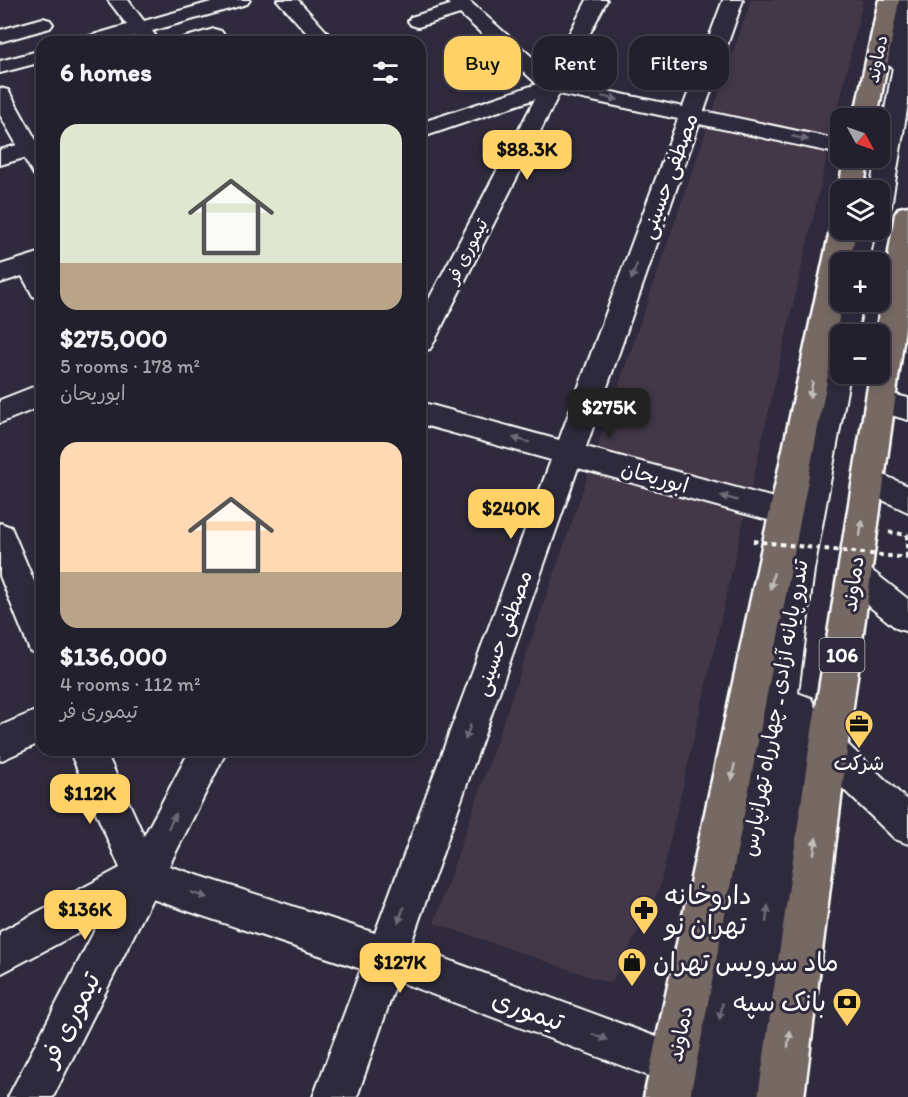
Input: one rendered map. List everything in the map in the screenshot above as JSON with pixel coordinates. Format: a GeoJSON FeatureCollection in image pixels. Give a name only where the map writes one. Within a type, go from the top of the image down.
{"type":"FeatureCollection","features":[{"type":"Feature","properties":{"kind":"main road","name":"دماوند"},"geometry":{"type":"LineString","coordinates":[[867,108],[889,0]]}},
{"type":"Feature","properties":{"kind":"main road","name":"دماوند"},"geometry":{"type":"LineString","coordinates":[[781,1097],[828,750],[868,480],[894,406],[908,213]]}},
{"type":"Feature","properties":{"kind":"main road","name":"دماوند"},"geometry":{"type":"LineString","coordinates":[[670,1081],[841,240]]}},
{"type":"Feature","properties":{"kind":"street"},"geometry":{"type":"LineString","coordinates":[[118,0],[145,35],[240,0]]}},
{"type":"Feature","properties":{"kind":"street"},"geometry":{"type":"LineString","coordinates":[[287,0],[320,36]]}},
{"type":"Feature","properties":{"kind":"street","name":"تیموری فر"},"geometry":{"type":"LineString","coordinates":[[578,36],[597,0]]}},
{"type":"Feature","properties":{"kind":"street","name":"مصطفی حسینی"},"geometry":{"type":"LineString","coordinates":[[335,1097],[733,0]]}},
{"type":"Feature","properties":{"kind":"street"},"geometry":{"type":"LineString","coordinates":[[885,108],[904,0]]}},
{"type":"Feature","properties":{"kind":"street"},"geometry":{"type":"LineString","coordinates":[[418,21],[459,3],[533,69]]}},
{"type":"Feature","properties":{"kind":"street"},"geometry":{"type":"LineString","coordinates":[[0,36],[43,24]]}},
{"type":"Feature","properties":{"kind":"street"},"geometry":{"type":"LineString","coordinates":[[884,180],[908,40]]}},
{"type":"Feature","properties":{"kind":"street"},"geometry":{"type":"LineString","coordinates":[[0,67],[36,58]]}},
{"type":"Feature","properties":{"kind":"street"},"geometry":{"type":"LineString","coordinates":[[426,129],[540,90]]}},
{"type":"Feature","properties":{"kind":"street","name":"تیموری فر"},"geometry":{"type":"LineString","coordinates":[[426,330],[550,90]]}},
{"type":"Feature","properties":{"kind":"street"},"geometry":{"type":"LineString","coordinates":[[571,90],[830,145]]}},
{"type":"Feature","properties":{"kind":"street"},"geometry":{"type":"LineString","coordinates":[[0,95],[7,122],[36,147]]}},
{"type":"Feature","properties":{"kind":"street"},"geometry":{"type":"LineString","coordinates":[[0,158],[36,147]]}},
{"type":"Feature","properties":{"kind":"street"},"geometry":{"type":"LineString","coordinates":[[0,274],[35,262]]}},
{"type":"Feature","properties":{"kind":"street","name":"تندرو پایانه آزادی ـ چهارراه تهرانپارس"},"geometry":{"type":"LineString","coordinates":[[704,1097],[781,694],[798,570],[834,384]]}},
{"type":"Feature","properties":{"kind":"street"},"geometry":{"type":"LineString","coordinates":[[744,1097],[768,904],[848,384]]}},
{"type":"Feature","properties":{"kind":"street"},"geometry":{"type":"LineString","coordinates":[[0,412],[36,397]]}},
{"type":"Feature","properties":{"kind":"street","name":"ابوریحان"},"geometry":{"type":"LineString","coordinates":[[426,415],[786,513]]}},
{"type":"Feature","properties":{"kind":"street"},"geometry":{"type":"LineString","coordinates":[[868,480],[908,500]]}},
{"type":"Feature","properties":{"kind":"street"},"geometry":{"type":"LineString","coordinates":[[0,536],[36,625]]}},
{"type":"Feature","properties":{"kind":"street"},"geometry":{"type":"LineString","coordinates":[[854,575],[908,618]]}},
{"type":"Feature","properties":{"kind":"street"},"geometry":{"type":"LineString","coordinates":[[0,744],[36,727]]}},
{"type":"Feature","properties":{"kind":"street"},"geometry":{"type":"LineString","coordinates":[[828,750],[908,826]]}},
{"type":"Feature","properties":{"kind":"street"},"geometry":{"type":"LineString","coordinates":[[0,954],[143,877],[90,756]]}},
{"type":"Feature","properties":{"kind":"street","name":"تیموری فر"},"geometry":{"type":"LineString","coordinates":[[30,1097],[206,756]]}},
{"type":"Feature","properties":{"kind":"street","name":"تیموری"},"geometry":{"type":"LineString","coordinates":[[143,877],[386,957],[670,1081]]}},
{"type":"Feature","properties":{"kind":"path"},"geometry":{"type":"LineString","coordinates":[[753,541],[907,558],[907,535]]}},
{"type":"Feature","properties":{"kind":"shaded area"},"geometry":{"type":"Polygon","coordinates":[[[751,0],[863,0],[838,108],[830,108],[830,144],[659,890],[611,984],[434,923],[720,90],[729,90],[729,64],[751,0]]]}},
{"type":"Feature","properties":{"kind":"place","name":"شرکت"},"geometry":{"type":"Point","coordinates":[859,750]}},
{"type":"Feature","properties":{"kind":"place","name":"داروخانه تهران نو"},"geometry":{"type":"Point","coordinates":[644,936]}},
{"type":"Feature","properties":{"kind":"place","name":"ماد سرویس تهران"},"geometry":{"type":"Point","coordinates":[632,988]}},
{"type":"Feature","properties":{"kind":"place","name":"بانک سپه"},"geometry":{"type":"Point","coordinates":[847,1028]}}]}
